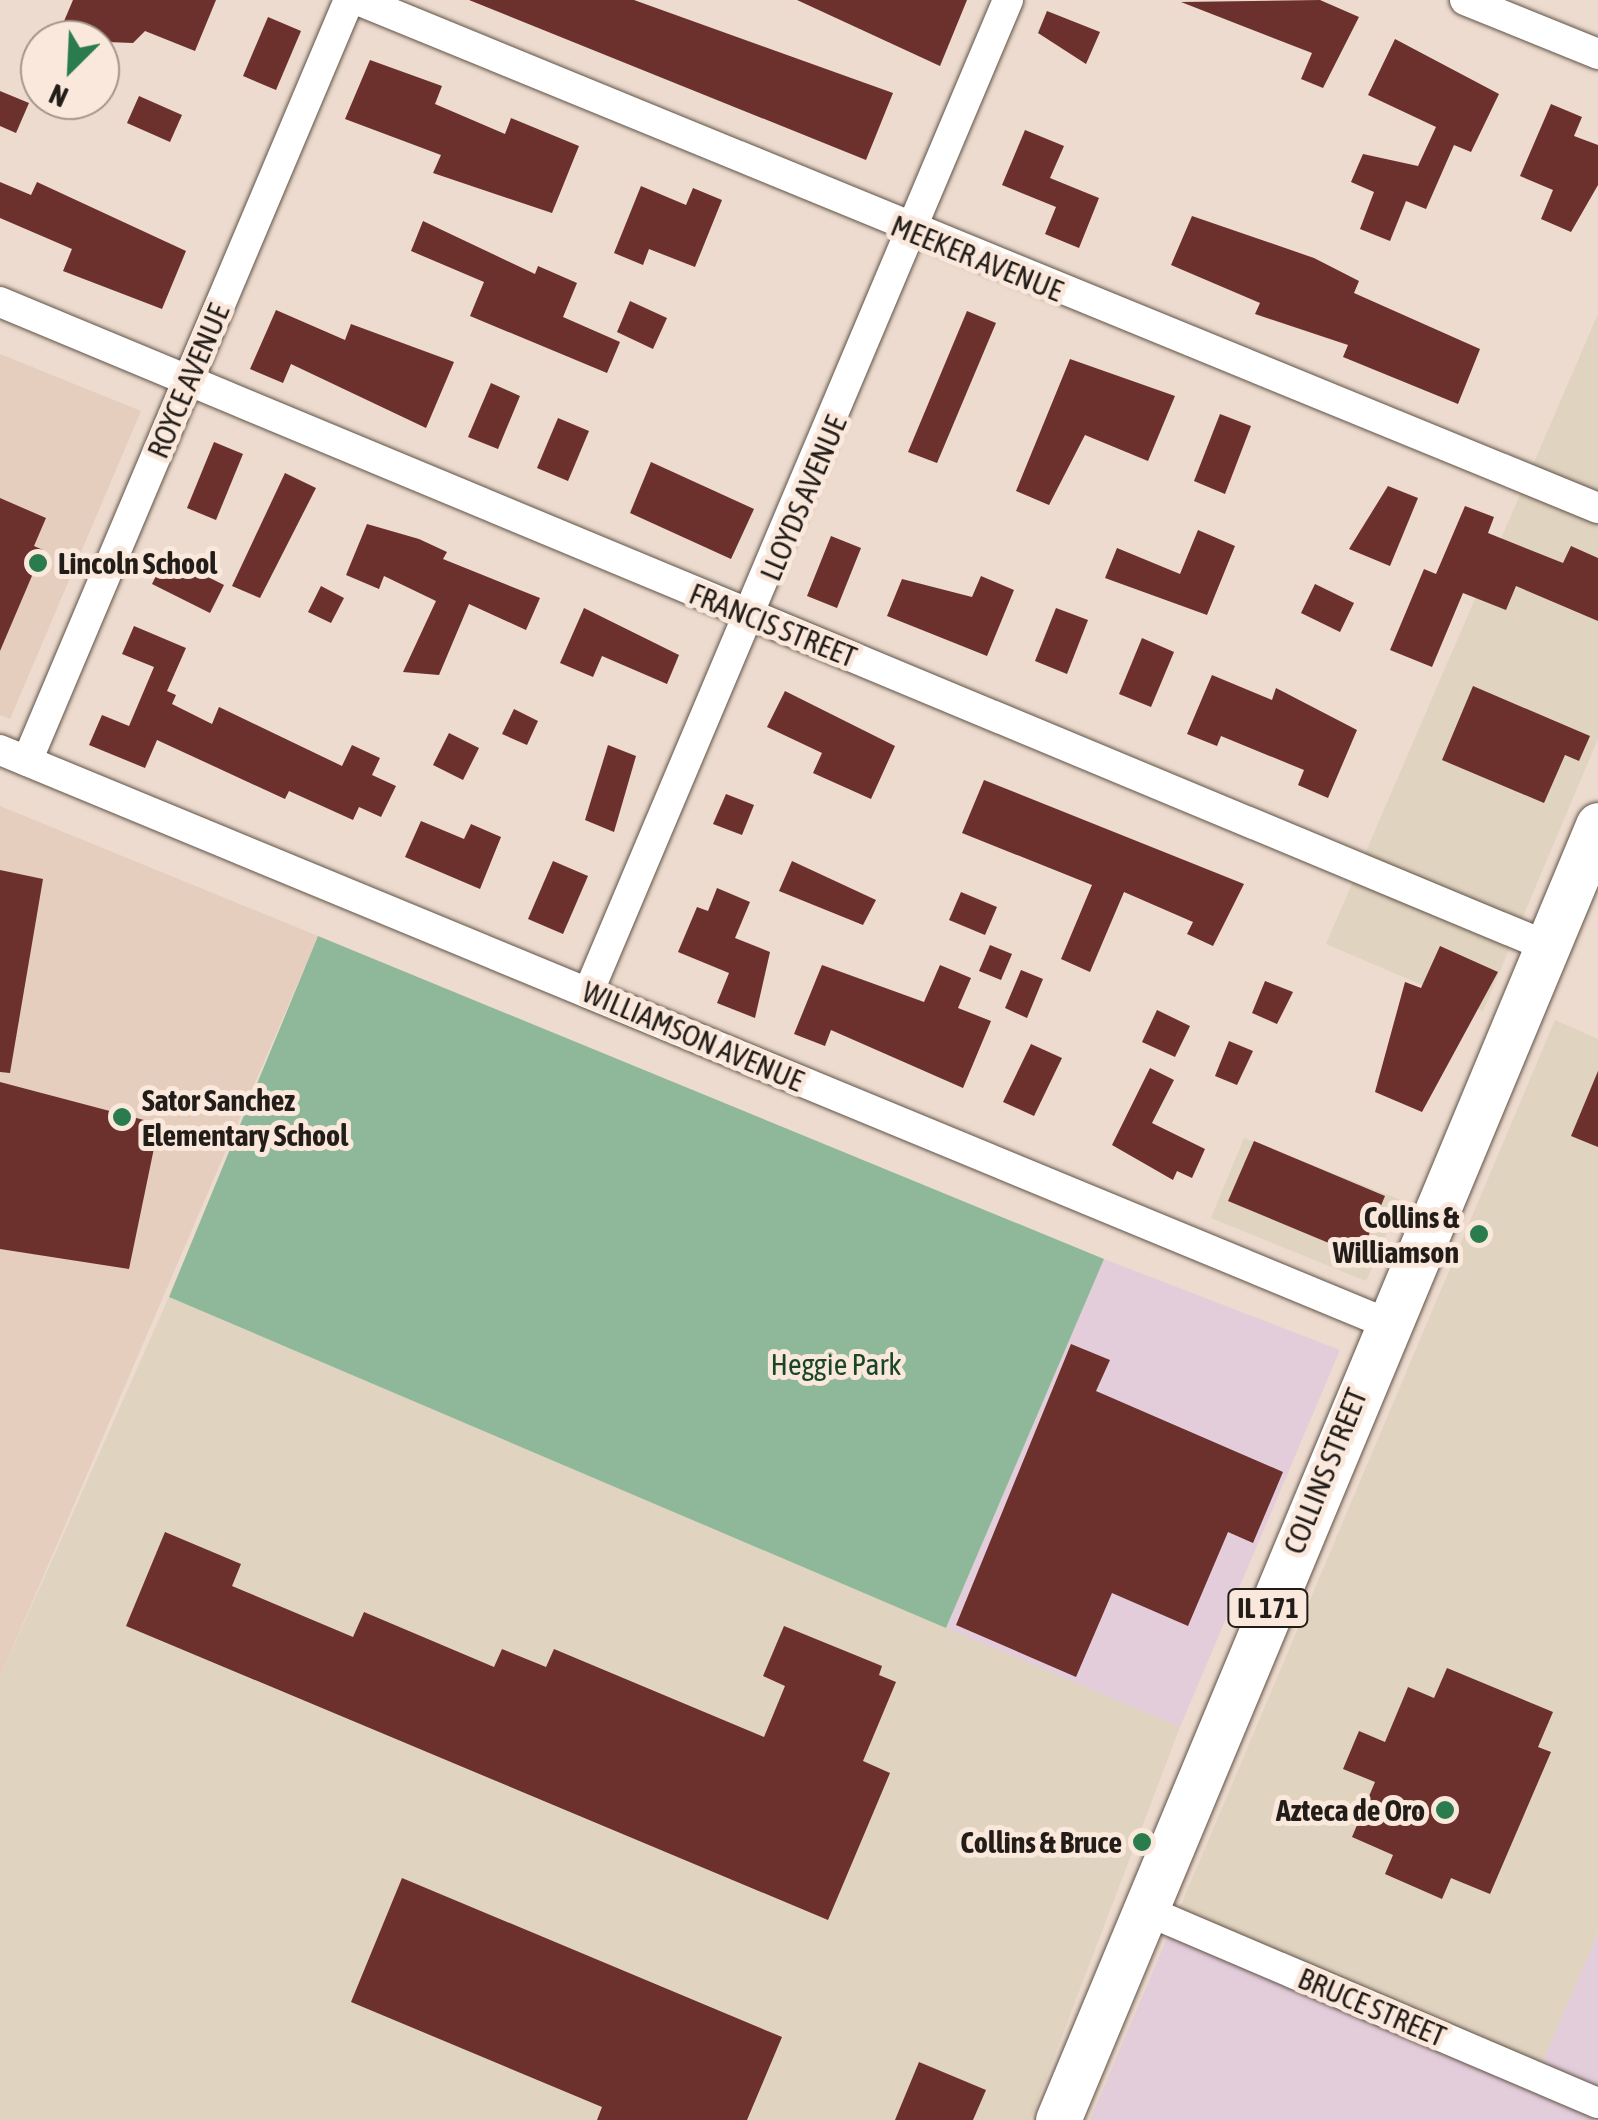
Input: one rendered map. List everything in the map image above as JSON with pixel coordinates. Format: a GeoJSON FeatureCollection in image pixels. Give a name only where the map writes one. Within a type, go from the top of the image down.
{"type":"FeatureCollection","features":[{"type":"Feature","properties":{"kind":"main road","name":"COLLINS STREET"},"geometry":{"type":"LineString","coordinates":[[1058,2120],[1386,1324],[1598,825]]}},
{"type":"Feature","properties":{"kind":"street","name":"ROYCE AVENUE"},"geometry":{"type":"LineString","coordinates":[[13,756],[188,380],[349,0]]}},
{"type":"Feature","properties":{"kind":"street","name":"MEEKER AVENUE"},"geometry":{"type":"LineString","coordinates":[[358,0],[914,233],[1598,508]]}},
{"type":"Feature","properties":{"kind":"street","name":"LLOYDS AVENUE"},"geometry":{"type":"LineString","coordinates":[[588,992],[753,617],[1008,0]]}},
{"type":"Feature","properties":{"kind":"street"},"geometry":{"type":"LineString","coordinates":[[1465,0],[1598,54]]}},
{"type":"Feature","properties":{"kind":"street","name":"FRANCIS STREET"},"geometry":{"type":"LineString","coordinates":[[0,302],[1546,946]]}},
{"type":"Feature","properties":{"kind":"street","name":"WILLIAMSON AVENUE"},"geometry":{"type":"LineString","coordinates":[[13,756],[1386,1324]]}},
{"type":"Feature","properties":{"kind":"street","name":"BRUCE STREET"},"geometry":{"type":"LineString","coordinates":[[1145,1910],[1598,2104]]}},
{"type":"Feature","properties":{"kind":"shaded area"},"geometry":{"type":"Polygon","coordinates":[[[1598,314],[1598,739],[1483,1011],[1326,944],[1598,314]]]}},
{"type":"Feature","properties":{"kind":"shaded area","name":"Lincoln School"},"geometry":{"type":"Polygon","coordinates":[[[0,354],[141,411],[10,719],[0,715],[0,354]]]}},
{"type":"Feature","properties":{"kind":"shaded area","name":"Sator Sanchez Elementary School"},"geometry":{"type":"Polygon","coordinates":[[[0,806],[318,936],[0,1677],[0,806]]]}},
{"type":"Feature","properties":{"kind":"shaded area"},"geometry":{"type":"Polygon","coordinates":[[[1555,1020],[1598,1039],[1598,1933],[1532,2087],[1173,1924],[1555,1020]]]}},
{"type":"Feature","properties":{"kind":"shaded area"},"geometry":{"type":"Polygon","coordinates":[[[1244,1138],[1401,1200],[1366,1281],[1211,1218],[1244,1138]]]}},
{"type":"Feature","properties":{"kind":"shaded area"},"geometry":{"type":"Polygon","coordinates":[[[1104,1259],[1340,1350],[1180,1727],[946,1628],[1104,1259]]]}},
{"type":"Feature","properties":{"kind":"shaded area"},"geometry":{"type":"Polygon","coordinates":[[[169,1297],[1180,1727],[1030,2120],[0,2120],[0,1677],[169,1297]]]}},
{"type":"Feature","properties":{"kind":"shaded area"},"geometry":{"type":"Polygon","coordinates":[[[1173,1924],[1532,2087],[1598,1933],[1598,2120],[1090,2120],[1173,1924]]]}},
{"type":"Feature","properties":{"kind":"green space","name":"Heggie Park"},"geometry":{"type":"Polygon","coordinates":[[[318,936],[1104,1259],[946,1628],[169,1297],[318,936]]]}},
{"type":"Feature","properties":{"kind":"building"},"geometry":{"type":"Polygon","coordinates":[[[73,0],[216,0],[195,51],[145,31],[133,43],[120,42],[120,20],[64,20],[73,0]]]}},
{"type":"Feature","properties":{"kind":"building"},"geometry":{"type":"Polygon","coordinates":[[[469,0],[634,0],[893,93],[866,160],[469,0]]]}},
{"type":"Feature","properties":{"kind":"building"},"geometry":{"type":"Polygon","coordinates":[[[797,0],[967,0],[940,66],[797,0]]]}},
{"type":"Feature","properties":{"kind":"building"},"geometry":{"type":"Polygon","coordinates":[[[1320,0],[1359,17],[1323,88],[1301,79],[1312,53],[1181,2],[1320,0]]]}},
{"type":"Feature","properties":{"kind":"building"},"geometry":{"type":"Polygon","coordinates":[[[1047,11],[1100,32],[1086,64],[1038,33],[1047,11]]]}},
{"type":"Feature","properties":{"kind":"building"},"geometry":{"type":"Polygon","coordinates":[[[268,17],[301,31],[276,90],[243,76],[268,17]]]}},
{"type":"Feature","properties":{"kind":"building"},"geometry":{"type":"Polygon","coordinates":[[[1395,39],[1499,94],[1471,152],[1454,145],[1426,209],[1406,201],[1390,241],[1360,229],[1374,192],[1351,182],[1363,154],[1418,166],[1436,127],[1368,95],[1395,39]]]}},
{"type":"Feature","properties":{"kind":"building"},"geometry":{"type":"Polygon","coordinates":[[[370,60],[442,86],[435,104],[505,134],[511,118],[579,146],[552,213],[433,173],[441,155],[345,119],[370,60]]]}},
{"type":"Feature","properties":{"kind":"building"},"geometry":{"type":"Polygon","coordinates":[[[0,91],[20,99],[22,120],[16,133],[0,126],[0,91]]]}},
{"type":"Feature","properties":{"kind":"building"},"geometry":{"type":"Polygon","coordinates":[[[139,96],[182,115],[170,142],[127,123],[139,96]]]}},
{"type":"Feature","properties":{"kind":"building"},"geometry":{"type":"Polygon","coordinates":[[[1551,104],[1582,117],[1574,136],[1598,145],[1598,185],[1571,232],[1541,219],[1553,190],[1520,176],[1551,104]]]}},
{"type":"Feature","properties":{"kind":"building"},"geometry":{"type":"Polygon","coordinates":[[[1025,130],[1064,146],[1050,178],[1099,198],[1079,248],[1045,234],[1056,207],[1002,185],[1025,130]]]}},
{"type":"Feature","properties":{"kind":"building"},"geometry":{"type":"Polygon","coordinates":[[[0,182],[31,195],[37,182],[186,251],[162,309],[63,271],[72,249],[0,218],[0,182]]]}},
{"type":"Feature","properties":{"kind":"building"},"geometry":{"type":"Polygon","coordinates":[[[641,186],[686,205],[693,188],[722,200],[695,267],[649,249],[643,265],[614,253],[641,186]]]}},
{"type":"Feature","properties":{"kind":"building"},"geometry":{"type":"Polygon","coordinates":[[[1192,216],[1314,258],[1359,281],[1354,293],[1480,349],[1458,404],[1343,357],[1348,345],[1255,314],[1260,303],[1171,265],[1192,216]]]}},
{"type":"Feature","properties":{"kind":"building"},"geometry":{"type":"Polygon","coordinates":[[[423,221],[535,274],[538,266],[577,283],[563,317],[620,342],[607,373],[470,316],[484,282],[411,251],[423,221]]]}},
{"type":"Feature","properties":{"kind":"building"},"geometry":{"type":"Polygon","coordinates":[[[630,301],[667,318],[653,349],[617,332],[630,301]]]}},
{"type":"Feature","properties":{"kind":"building"},"geometry":{"type":"Polygon","coordinates":[[[276,310],[345,340],[351,324],[454,362],[426,428],[291,364],[283,383],[250,369],[276,310]]]}},
{"type":"Feature","properties":{"kind":"building"},"geometry":{"type":"Polygon","coordinates":[[[967,311],[996,323],[937,463],[908,452],[967,311]]]}},
{"type":"Feature","properties":{"kind":"building"},"geometry":{"type":"Polygon","coordinates":[[[1070,359],[1175,396],[1148,461],[1085,435],[1049,505],[1016,491],[1070,359]]]}},
{"type":"Feature","properties":{"kind":"building"},"geometry":{"type":"Polygon","coordinates":[[[491,383],[520,396],[498,449],[468,437],[491,383]]]}},
{"type":"Feature","properties":{"kind":"building"},"geometry":{"type":"Polygon","coordinates":[[[1220,414],[1251,426],[1225,494],[1194,481],[1220,414]]]}},
{"type":"Feature","properties":{"kind":"building"},"geometry":{"type":"Polygon","coordinates":[[[558,418],[589,431],[568,481],[537,468],[558,418]]]}},
{"type":"Feature","properties":{"kind":"building"},"geometry":{"type":"Polygon","coordinates":[[[214,442],[243,454],[216,520],[187,508],[214,442]]]}},
{"type":"Feature","properties":{"kind":"building"},"geometry":{"type":"Polygon","coordinates":[[[651,462],[754,509],[731,559],[630,513],[651,462]]]}},
{"type":"Feature","properties":{"kind":"building"},"geometry":{"type":"Polygon","coordinates":[[[285,473],[316,488],[260,598],[232,586],[285,473]]]}},
{"type":"Feature","properties":{"kind":"building"},"geometry":{"type":"Polygon","coordinates":[[[1388,486],[1418,498],[1390,566],[1349,549],[1388,486]]]}},
{"type":"Feature","properties":{"kind":"building"},"geometry":{"type":"Polygon","coordinates":[[[0,498],[46,518],[34,546],[43,550],[0,651],[0,498]]]}},
{"type":"Feature","properties":{"kind":"building"},"geometry":{"type":"Polygon","coordinates":[[[1465,506],[1494,517],[1488,533],[1563,563],[1571,546],[1598,558],[1598,621],[1516,586],[1506,610],[1463,593],[1432,667],[1390,650],[1424,569],[1436,574],[1465,506]]]}},
{"type":"Feature","properties":{"kind":"building"},"geometry":{"type":"Polygon","coordinates":[[[367,524],[419,539],[447,552],[443,559],[540,598],[526,630],[469,604],[439,675],[403,672],[436,601],[384,576],[379,589],[346,575],[367,524]]]}},
{"type":"Feature","properties":{"kind":"building"},"geometry":{"type":"Polygon","coordinates":[[[1198,530],[1235,546],[1207,615],[1105,578],[1117,548],[1180,574],[1198,530]]]}},
{"type":"Feature","properties":{"kind":"building"},"geometry":{"type":"Polygon","coordinates":[[[831,536],[861,548],[837,608],[807,596],[831,536]]]}},
{"type":"Feature","properties":{"kind":"building"},"geometry":{"type":"Polygon","coordinates":[[[166,556],[224,585],[210,613],[152,584],[166,556]]]}},
{"type":"Feature","properties":{"kind":"building"},"geometry":{"type":"Polygon","coordinates":[[[981,576],[1014,590],[987,656],[887,616],[902,579],[972,597],[981,576]]]}},
{"type":"Feature","properties":{"kind":"building"},"geometry":{"type":"Polygon","coordinates":[[[1315,584],[1354,603],[1340,632],[1301,613],[1315,584]]]}},
{"type":"Feature","properties":{"kind":"building"},"geometry":{"type":"Polygon","coordinates":[[[321,586],[344,598],[331,623],[308,612],[321,586]]]}},
{"type":"Feature","properties":{"kind":"building"},"geometry":{"type":"Polygon","coordinates":[[[584,608],[679,655],[667,684],[602,656],[593,677],[560,663],[584,608]]]}},
{"type":"Feature","properties":{"kind":"building"},"geometry":{"type":"Polygon","coordinates":[[[1056,608],[1088,620],[1067,674],[1035,661],[1056,608]]]}},
{"type":"Feature","properties":{"kind":"building"},"geometry":{"type":"Polygon","coordinates":[[[134,626],[186,648],[167,691],[176,695],[172,704],[212,724],[219,707],[342,766],[352,745],[380,758],[372,775],[396,786],[381,817],[359,807],[353,820],[289,791],[285,799],[157,740],[145,768],[89,745],[102,715],[129,726],[154,667],[122,654],[134,626]]]}},
{"type":"Feature","properties":{"kind":"building"},"geometry":{"type":"Polygon","coordinates":[[[1142,638],[1174,652],[1151,707],[1119,694],[1142,638]]]}},
{"type":"Feature","properties":{"kind":"building"},"geometry":{"type":"Polygon","coordinates":[[[1212,675],[1272,700],[1276,688],[1357,730],[1328,798],[1298,785],[1304,770],[1221,736],[1217,746],[1187,734],[1212,675]]]}},
{"type":"Feature","properties":{"kind":"building"},"geometry":{"type":"Polygon","coordinates":[[[1473,686],[1590,736],[1579,761],[1565,755],[1544,803],[1442,760],[1473,686]]]}},
{"type":"Feature","properties":{"kind":"building"},"geometry":{"type":"Polygon","coordinates":[[[785,691],[895,746],[871,799],[813,773],[822,753],[767,727],[785,691]]]}},
{"type":"Feature","properties":{"kind":"building"},"geometry":{"type":"Polygon","coordinates":[[[514,709],[538,721],[527,745],[502,734],[514,709]]]}},
{"type":"Feature","properties":{"kind":"building"},"geometry":{"type":"Polygon","coordinates":[[[449,733],[479,748],[463,780],[433,765],[449,733]]]}},
{"type":"Feature","properties":{"kind":"building"},"geometry":{"type":"Polygon","coordinates":[[[608,745],[636,756],[614,832],[585,820],[608,745]]]}},
{"type":"Feature","properties":{"kind":"building"},"geometry":{"type":"Polygon","coordinates":[[[984,780],[1244,884],[1213,946],[1187,934],[1193,922],[1124,892],[1090,972],[1061,959],[1092,885],[962,833],[984,780]]]}},
{"type":"Feature","properties":{"kind":"building"},"geometry":{"type":"Polygon","coordinates":[[[726,794],[754,805],[742,835],[713,824],[726,794]]]}},
{"type":"Feature","properties":{"kind":"building"},"geometry":{"type":"Polygon","coordinates":[[[421,821],[464,839],[471,824],[501,837],[480,889],[405,857],[421,821]]]}},
{"type":"Feature","properties":{"kind":"building"},"geometry":{"type":"Polygon","coordinates":[[[553,861],[588,876],[563,934],[528,919],[553,861]]]}},
{"type":"Feature","properties":{"kind":"building"},"geometry":{"type":"Polygon","coordinates":[[[792,861],[876,900],[863,925],[779,891],[792,861]]]}},
{"type":"Feature","properties":{"kind":"building"},"geometry":{"type":"Polygon","coordinates":[[[0,870],[43,879],[10,1073],[0,1072],[0,870]]]}},
{"type":"Feature","properties":{"kind":"building"},"geometry":{"type":"Polygon","coordinates":[[[717,888],[750,902],[735,938],[770,952],[755,1018],[717,1003],[729,973],[678,952],[697,907],[708,911],[717,888]]]}},
{"type":"Feature","properties":{"kind":"building"},"geometry":{"type":"Polygon","coordinates":[[[961,892],[997,907],[985,935],[949,920],[961,892]]]}},
{"type":"Feature","properties":{"kind":"building"},"geometry":{"type":"Polygon","coordinates":[[[990,945],[1012,954],[1001,980],[979,971],[990,945]]]}},
{"type":"Feature","properties":{"kind":"building"},"geometry":{"type":"Polygon","coordinates":[[[1440,946],[1498,972],[1422,1112],[1375,1092],[1405,982],[1421,988],[1440,946]]]}},
{"type":"Feature","properties":{"kind":"building"},"geometry":{"type":"Polygon","coordinates":[[[822,965],[924,1002],[940,965],[971,978],[958,1008],[991,1021],[963,1088],[831,1030],[825,1046],[794,1034],[822,965]]]}},
{"type":"Feature","properties":{"kind":"building"},"geometry":{"type":"Polygon","coordinates":[[[1021,970],[1043,979],[1027,1018],[1005,1008],[1021,970]]]}},
{"type":"Feature","properties":{"kind":"building"},"geometry":{"type":"Polygon","coordinates":[[[1265,981],[1293,992],[1277,1024],[1252,1013],[1265,981]]]}},
{"type":"Feature","properties":{"kind":"building"},"geometry":{"type":"Polygon","coordinates":[[[1157,1010],[1190,1026],[1175,1057],[1142,1042],[1157,1010]]]}},
{"type":"Feature","properties":{"kind":"building"},"geometry":{"type":"Polygon","coordinates":[[[1229,1041],[1253,1051],[1237,1085],[1215,1076],[1229,1041]]]}},
{"type":"Feature","properties":{"kind":"building"},"geometry":{"type":"Polygon","coordinates":[[[1031,1044],[1062,1058],[1034,1116],[1003,1102],[1031,1044]]]}},
{"type":"Feature","properties":{"kind":"building"},"geometry":{"type":"Polygon","coordinates":[[[1150,1068],[1174,1080],[1152,1123],[1205,1149],[1192,1178],[1177,1171],[1173,1180],[1112,1145],[1150,1068]]]}},
{"type":"Feature","properties":{"kind":"building"},"geometry":{"type":"Polygon","coordinates":[[[1598,1071],[1598,1147],[1571,1136],[1598,1071]]]}},
{"type":"Feature","properties":{"kind":"building"},"geometry":{"type":"Polygon","coordinates":[[[0,1082],[159,1124],[129,1269],[0,1249],[0,1082]]]}},
{"type":"Feature","properties":{"kind":"building"},"geometry":{"type":"Polygon","coordinates":[[[1254,1141],[1385,1196],[1360,1256],[1228,1201],[1254,1141]]]}},
{"type":"Feature","properties":{"kind":"building"},"geometry":{"type":"Polygon","coordinates":[[[1071,1344],[1110,1360],[1096,1391],[1283,1472],[1253,1543],[1228,1532],[1188,1626],[1112,1593],[1076,1677],[956,1625],[1071,1344]]]}},
{"type":"Feature","properties":{"kind":"building"},"geometry":{"type":"Polygon","coordinates":[[[165,1532],[241,1564],[232,1586],[353,1637],[364,1612],[494,1667],[502,1649],[546,1667],[554,1649],[764,1737],[785,1686],[763,1676],[784,1626],[882,1666],[879,1675],[896,1682],[863,1761],[890,1773],[828,1920],[126,1626],[165,1532]]]}},
{"type":"Feature","properties":{"kind":"building","name":"Azteca de Oro"},"geometry":{"type":"Polygon","coordinates":[[[1447,1668],[1553,1712],[1538,1747],[1551,1752],[1490,1894],[1451,1878],[1442,1899],[1385,1874],[1393,1855],[1352,1837],[1375,1782],[1343,1769],[1359,1731],[1385,1742],[1408,1687],[1434,1698],[1447,1668]]]}},
{"type":"Feature","properties":{"kind":"building"},"geometry":{"type":"Polygon","coordinates":[[[402,1878],[782,2037],[747,2120],[597,2120],[602,2107],[351,2002],[402,1878]]]}},
{"type":"Feature","properties":{"kind":"building"},"geometry":{"type":"Polygon","coordinates":[[[919,2062],[986,2090],[973,2120],[895,2120],[919,2062]]]}},
{"type":"Feature","properties":{"kind":"place","name":"Lincoln School"},"geometry":{"type":"Point","coordinates":[38,563]}},
{"type":"Feature","properties":{"kind":"place","name":"Sator Sanchez Elementary School"},"geometry":{"type":"Point","coordinates":[122,1117]}},
{"type":"Feature","properties":{"kind":"place","name":"Collins & Williamson"},"geometry":{"type":"Point","coordinates":[1479,1234]}},
{"type":"Feature","properties":{"kind":"place","name":"Azteca de Oro"},"geometry":{"type":"Point","coordinates":[1445,1810]}},
{"type":"Feature","properties":{"kind":"place","name":"Collins & Bruce"},"geometry":{"type":"Point","coordinates":[1142,1842]}}]}
